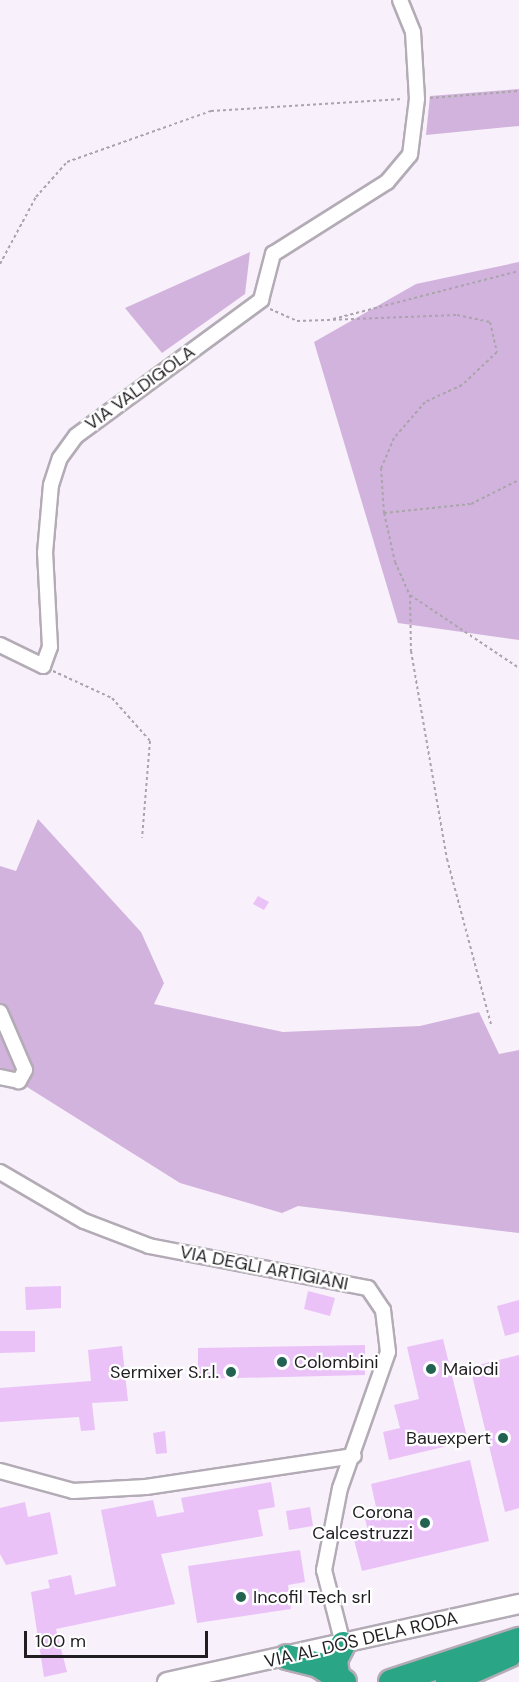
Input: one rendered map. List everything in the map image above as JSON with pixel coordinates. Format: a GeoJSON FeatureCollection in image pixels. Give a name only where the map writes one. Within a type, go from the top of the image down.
{"type":"FeatureCollection","features":[{"type":"Feature","properties":{"kind":"highway"},"geometry":{"type":"LineString","coordinates":[[390,1682],[519,1640]]}},
{"type":"Feature","properties":{"kind":"highway"},"geometry":{"type":"LineString","coordinates":[[340,1679],[335,1660],[343,1644]]}},
{"type":"Feature","properties":{"kind":"highway"},"geometry":{"type":"LineString","coordinates":[[448,1682],[519,1651]]}},
{"type":"Feature","properties":{"kind":"highway"},"geometry":{"type":"LineString","coordinates":[[287,1657],[340,1679]]}},
{"type":"Feature","properties":{"kind":"highway"},"geometry":{"type":"LineString","coordinates":[[465,1682],[519,1659]]}},
{"type":"Feature","properties":{"kind":"main road","name":"VIA AL DOS DELA RODA"},"geometry":{"type":"LineString","coordinates":[[167,1682],[519,1604]]}},
{"type":"Feature","properties":{"kind":"street"},"geometry":{"type":"LineString","coordinates":[[261,300],[273,254],[397,173],[410,155],[417,99],[413,32],[400,0]]}},
{"type":"Feature","properties":{"kind":"street","name":"VIA VALDIGOLA"},"geometry":{"type":"LineString","coordinates":[[43,666],[50,647],[45,553],[51,485],[60,458],[76,436],[106,411],[261,300]]}},
{"type":"Feature","properties":{"kind":"street"},"geometry":{"type":"LineString","coordinates":[[0,645],[43,666]]}},
{"type":"Feature","properties":{"kind":"street"},"geometry":{"type":"LineString","coordinates":[[0,1012],[25,1070],[19,1081],[0,1077]]}},
{"type":"Feature","properties":{"kind":"street","name":"VIA DEGLI ARTIGIANI"},"geometry":{"type":"LineString","coordinates":[[0,1172],[84,1221],[149,1246],[368,1288],[383,1310],[388,1352],[354,1456],[340,1488],[324,1570],[343,1644]]}},
{"type":"Feature","properties":{"kind":"street"},"geometry":{"type":"LineString","coordinates":[[0,1471],[73,1491],[146,1487],[354,1456]]}},
{"type":"Feature","properties":{"kind":"path"},"geometry":{"type":"LineString","coordinates":[[0,264],[36,197],[67,162],[211,111],[519,91]]}},
{"type":"Feature","properties":{"kind":"path"},"geometry":{"type":"LineString","coordinates":[[327,321],[519,271]]}},
{"type":"Feature","properties":{"kind":"path"},"geometry":{"type":"LineString","coordinates":[[261,300],[269,309],[297,321],[457,315],[490,322],[497,352],[462,385],[425,402],[394,438],[381,468],[384,513],[395,562],[410,595],[411,651],[447,859],[491,1024]]}},
{"type":"Feature","properties":{"kind":"path"},"geometry":{"type":"LineString","coordinates":[[384,513],[471,504],[519,480]]}},
{"type":"Feature","properties":{"kind":"path"},"geometry":{"type":"LineString","coordinates":[[410,595],[519,668]]}},
{"type":"Feature","properties":{"kind":"path"},"geometry":{"type":"LineString","coordinates":[[43,666],[112,698],[150,741],[142,838]]}},
{"type":"Feature","properties":{"kind":"shaded area"},"geometry":{"type":"Polygon","coordinates":[[[519,89],[519,126],[426,135],[430,96],[519,89]]]}},
{"type":"Feature","properties":{"kind":"shaded area"},"geometry":{"type":"Polygon","coordinates":[[[250,252],[245,294],[162,353],[125,308],[250,252]]]}},
{"type":"Feature","properties":{"kind":"shaded area"},"geometry":{"type":"Polygon","coordinates":[[[519,262],[519,640],[398,623],[314,342],[416,284],[519,262]]]}},
{"type":"Feature","properties":{"kind":"shaded area"},"geometry":{"type":"Polygon","coordinates":[[[38,819],[141,932],[164,983],[154,1004],[283,1032],[420,1026],[479,1012],[499,1054],[519,1050],[519,1233],[298,1206],[282,1213],[180,1183],[0,1070],[0,866],[16,871],[38,819]]]}},
{"type":"Feature","properties":{"kind":"building"},"geometry":{"type":"Polygon","coordinates":[[[258,896],[269,902],[264,910],[253,904],[258,896]]]}},
{"type":"Feature","properties":{"kind":"building"},"geometry":{"type":"Polygon","coordinates":[[[61,1286],[61,1308],[26,1310],[25,1287],[61,1286]]]}},
{"type":"Feature","properties":{"kind":"building"},"geometry":{"type":"Polygon","coordinates":[[[308,1291],[335,1298],[330,1316],[304,1309],[308,1291]]]}},
{"type":"Feature","properties":{"kind":"building"},"geometry":{"type":"Polygon","coordinates":[[[519,1300],[519,1332],[505,1336],[497,1306],[519,1300]]]}},
{"type":"Feature","properties":{"kind":"building"},"geometry":{"type":"Polygon","coordinates":[[[0,1331],[35,1331],[35,1352],[0,1353],[0,1331]]]}},
{"type":"Feature","properties":{"kind":"building"},"geometry":{"type":"Polygon","coordinates":[[[443,1339],[468,1441],[389,1460],[383,1432],[400,1428],[394,1405],[419,1399],[407,1347],[443,1339]]]}},
{"type":"Feature","properties":{"kind":"building","name":"Colombini"},"geometry":{"type":"Polygon","coordinates":[[[365,1345],[365,1375],[198,1379],[198,1348],[365,1345]]]}},
{"type":"Feature","properties":{"kind":"building"},"geometry":{"type":"Polygon","coordinates":[[[122,1346],[128,1401],[92,1403],[95,1430],[81,1431],[79,1417],[0,1422],[0,1388],[91,1381],[88,1350],[122,1346]]]}},
{"type":"Feature","properties":{"kind":"building","name":"Bauexpert"},"geometry":{"type":"Polygon","coordinates":[[[519,1355],[519,1508],[505,1512],[470,1367],[519,1355]]]}},
{"type":"Feature","properties":{"kind":"building"},"geometry":{"type":"Polygon","coordinates":[[[165,1431],[167,1453],[156,1454],[153,1433],[165,1431]]]}},
{"type":"Feature","properties":{"kind":"building","name":"Corona Calcestruzzi"},"geometry":{"type":"Polygon","coordinates":[[[470,1460],[489,1541],[362,1571],[354,1540],[369,1536],[363,1510],[376,1507],[371,1484],[470,1460]]]}},
{"type":"Feature","properties":{"kind":"building"},"geometry":{"type":"Polygon","coordinates":[[[271,1482],[275,1507],[258,1510],[263,1536],[161,1554],[175,1604],[56,1629],[67,1672],[44,1677],[31,1592],[50,1588],[48,1580],[71,1575],[75,1595],[116,1586],[101,1510],[153,1500],[157,1517],[184,1512],[181,1498],[271,1482]]]}},
{"type":"Feature","properties":{"kind":"building"},"geometry":{"type":"Polygon","coordinates":[[[25,1502],[28,1517],[50,1512],[58,1554],[6,1565],[0,1554],[0,1508],[25,1502]]]}},
{"type":"Feature","properties":{"kind":"building"},"geometry":{"type":"Polygon","coordinates":[[[310,1507],[313,1526],[289,1530],[286,1511],[310,1507]]]}},
{"type":"Feature","properties":{"kind":"building","name":"Incofil Tech srl"},"geometry":{"type":"Polygon","coordinates":[[[300,1550],[305,1582],[288,1585],[291,1609],[197,1623],[188,1566],[300,1550]]]}},
{"type":"Feature","properties":{"kind":"place","name":"Colombini"},"geometry":{"type":"Point","coordinates":[282,1362]}},
{"type":"Feature","properties":{"kind":"place","name":"Maiodi"},"geometry":{"type":"Point","coordinates":[431,1369]}},
{"type":"Feature","properties":{"kind":"place","name":"Sermixer S.r.l."},"geometry":{"type":"Point","coordinates":[231,1372]}},
{"type":"Feature","properties":{"kind":"place","name":"Bauexpert"},"geometry":{"type":"Point","coordinates":[503,1438]}},
{"type":"Feature","properties":{"kind":"place","name":"Corona Calcestruzzi"},"geometry":{"type":"Point","coordinates":[425,1523]}},
{"type":"Feature","properties":{"kind":"place","name":"Incofil Tech srl"},"geometry":{"type":"Point","coordinates":[241,1597]}}]}
